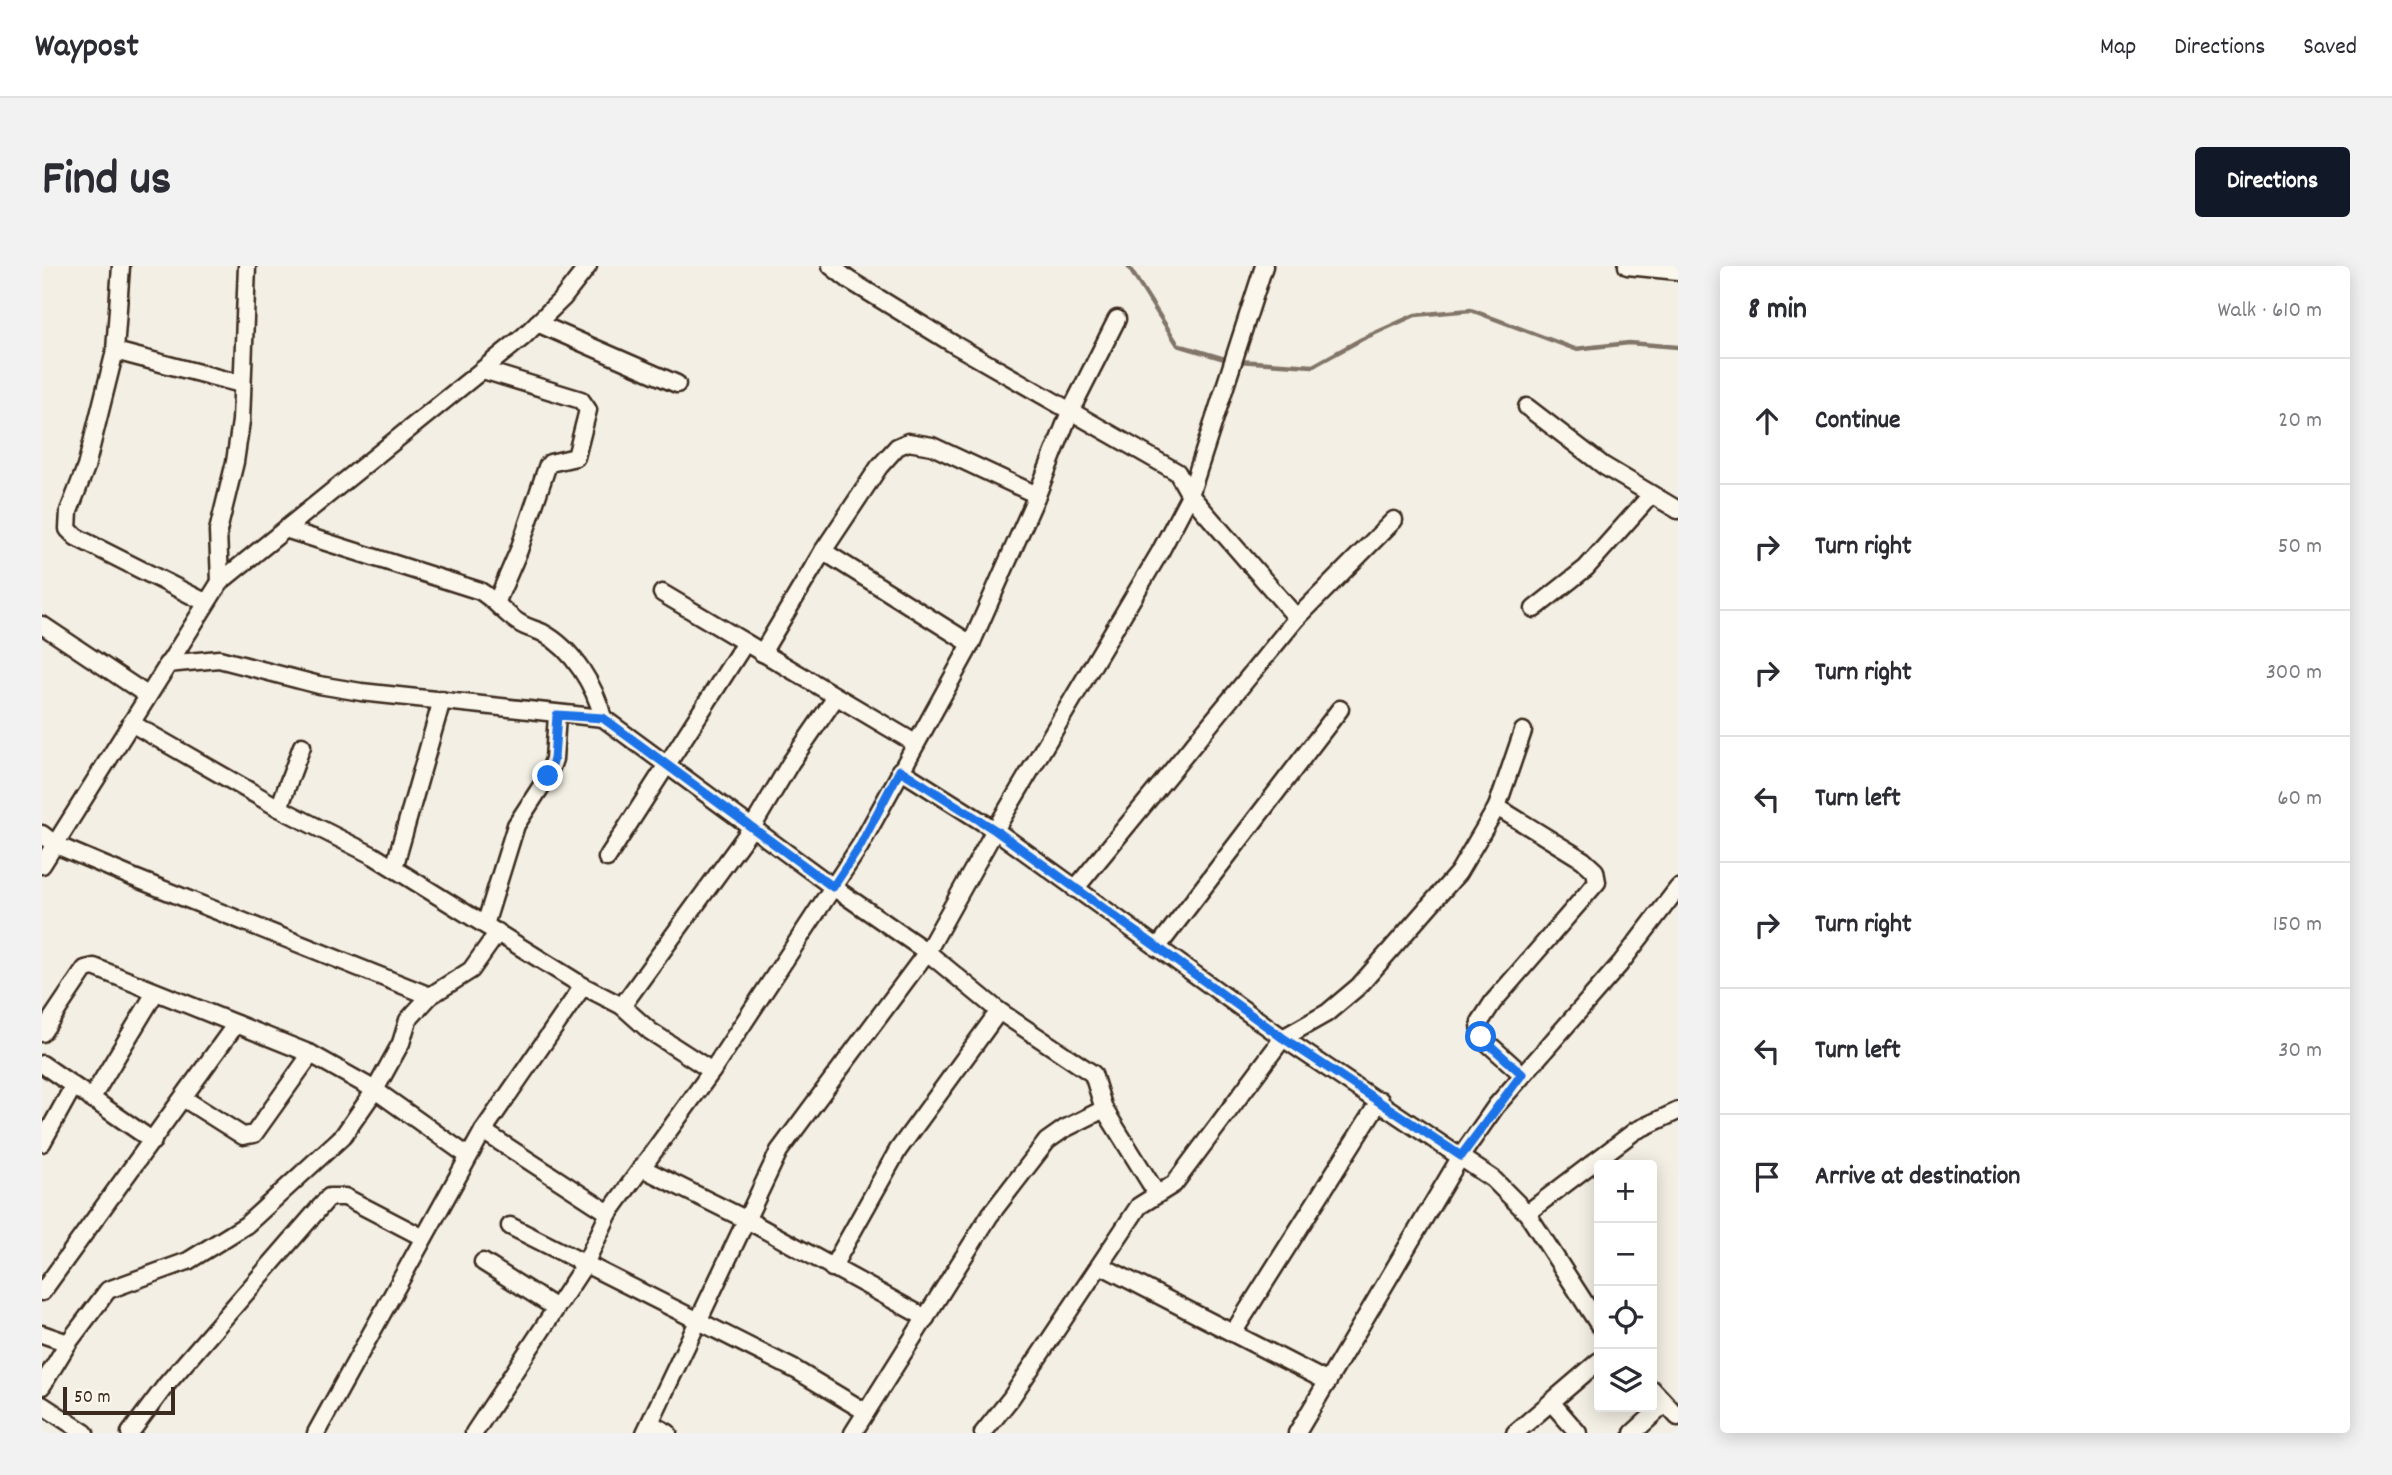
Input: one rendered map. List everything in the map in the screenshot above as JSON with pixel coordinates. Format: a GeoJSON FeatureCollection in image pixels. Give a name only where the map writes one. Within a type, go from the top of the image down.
{"type":"FeatureCollection","features":[{"type":"Feature","properties":{"kind":"street"},"geometry":{"type":"LineString","coordinates":[[121,266],[115,351],[86,467],[69,511],[68,529],[76,537],[205,602]]}},
{"type":"Feature","properties":{"kind":"street"},"geometry":{"type":"LineString","coordinates":[[220,582],[218,531],[238,445],[247,266]]}},
{"type":"Feature","properties":{"kind":"street"},"geometry":{"type":"LineString","coordinates":[[42,865],[220,582],[288,530],[329,493],[483,370],[537,323],[589,266]]}},
{"type":"Feature","properties":{"kind":"street"},"geometry":{"type":"LineString","coordinates":[[831,266],[954,345],[1177,472],[1190,495],[1297,618]]}},
{"type":"Feature","properties":{"kind":"street"},"geometry":{"type":"LineString","coordinates":[[668,1433],[648,1428],[779,1152],[927,952],[995,830],[1112,636],[1190,495],[1264,266]]}},
{"type":"Feature","properties":{"kind":"street"},"geometry":{"type":"LineString","coordinates":[[1627,266],[1678,271]]}},
{"type":"Feature","properties":{"kind":"street"},"geometry":{"type":"LineString","coordinates":[[474,1433],[585,1264],[610,1213],[712,1072],[860,846],[971,644],[1037,495],[1070,412],[1117,319]]}},
{"type":"Feature","properties":{"kind":"street"},"geometry":{"type":"LineString","coordinates":[[537,323],[677,384]]}},
{"type":"Feature","properties":{"kind":"street"},"geometry":{"type":"LineString","coordinates":[[115,351],[241,384]]}},
{"type":"Feature","properties":{"kind":"street"},"geometry":{"type":"LineString","coordinates":[[483,370],[581,400],[589,410],[576,457],[550,463],[547,467],[519,550],[497,601]]}},
{"type":"Feature","properties":{"kind":"street"},"geometry":{"type":"LineString","coordinates":[[1527,407],[1604,466],[1678,510]]}},
{"type":"Feature","properties":{"kind":"street"},"geometry":{"type":"LineString","coordinates":[[762,653],[823,551],[879,467],[897,447],[908,442],[932,446],[1037,495]]}},
{"type":"Feature","properties":{"kind":"street"},"geometry":{"type":"LineString","coordinates":[[1534,609],[1586,568],[1651,495]]}},
{"type":"Feature","properties":{"kind":"street"},"geometry":{"type":"LineString","coordinates":[[1075,889],[1297,618],[1394,520]]}},
{"type":"Feature","properties":{"kind":"street"},"geometry":{"type":"LineString","coordinates":[[288,530],[480,591],[497,601],[512,618],[544,634],[571,658],[598,700],[603,718]]}},
{"type":"Feature","properties":{"kind":"street"},"geometry":{"type":"LineString","coordinates":[[823,551],[971,644]]}},
{"type":"Feature","properties":{"kind":"street"},"geometry":{"type":"LineString","coordinates":[[662,593],[915,743]]}},
{"type":"Feature","properties":{"kind":"street"},"geometry":{"type":"LineString","coordinates":[[42,625],[148,695]]}},
{"type":"Feature","properties":{"kind":"street"},"geometry":{"type":"LineString","coordinates":[[607,858],[745,643]]}},
{"type":"Feature","properties":{"kind":"street"},"geometry":{"type":"LineString","coordinates":[[167,664],[219,659],[318,685],[557,715],[603,718],[833,887],[927,952],[999,1012],[1093,1074],[1104,1109],[1157,1194]]}},
{"type":"Feature","properties":{"kind":"street"},"geometry":{"type":"LineString","coordinates":[[622,1006],[753,826],[791,762],[836,697]]}},
{"type":"Feature","properties":{"kind":"street"},"geometry":{"type":"LineString","coordinates":[[394,868],[442,699]]}},
{"type":"Feature","properties":{"kind":"street"},"geometry":{"type":"LineString","coordinates":[[1157,948],[1340,709]]}},
{"type":"Feature","properties":{"kind":"street"},"geometry":{"type":"LineString","coordinates":[[42,1386],[68,1343],[108,1290],[188,1261],[246,1225],[343,1136],[375,1090],[401,1043],[408,1020],[429,996],[471,970],[491,929],[516,825],[548,776],[554,759],[557,715]]}},
{"type":"Feature","properties":{"kind":"street"},"geometry":{"type":"LineString","coordinates":[[131,723],[278,808],[394,868],[583,986],[622,1006],[650,1031],[712,1072]]}},
{"type":"Feature","properties":{"kind":"street"},"geometry":{"type":"LineString","coordinates":[[983,1433],[1139,1206],[1174,1184],[1283,1038],[1343,1001],[1392,952],[1458,873],[1497,807],[1522,732]]}},
{"type":"Feature","properties":{"kind":"street"},"geometry":{"type":"LineString","coordinates":[[278,808],[302,746]]}},
{"type":"Feature","properties":{"kind":"street"},"geometry":{"type":"LineString","coordinates":[[900,770],[995,830],[1283,1038],[1380,1100],[1493,1179],[1527,1213],[1594,1317]]}},
{"type":"Feature","properties":{"kind":"street"},"geometry":{"type":"LineString","coordinates":[[1497,807],[1583,860],[1595,871],[1597,882],[1493,1002],[1480,1022],[1481,1037],[1522,1074]]}},
{"type":"Feature","properties":{"kind":"street"},"geometry":{"type":"LineString","coordinates":[[42,834],[56,845],[429,996]]}},
{"type":"Feature","properties":{"kind":"street"},"geometry":{"type":"LineString","coordinates":[[1297,1433],[1461,1156],[1522,1074],[1620,964],[1678,888]]}},
{"type":"Feature","properties":{"kind":"street"},"geometry":{"type":"LineString","coordinates":[[42,1033],[85,969],[94,967],[311,1054],[375,1090],[468,1156]]}},
{"type":"Feature","properties":{"kind":"street"},"geometry":{"type":"LineString","coordinates":[[316,1433],[468,1156],[583,986]]}},
{"type":"Feature","properties":{"kind":"street"},"geometry":{"type":"LineString","coordinates":[[91,1099],[155,993]]}},
{"type":"Feature","properties":{"kind":"street"},"geometry":{"type":"LineString","coordinates":[[832,1268],[898,1150],[999,1012]]}},
{"type":"Feature","properties":{"kind":"street"},"geometry":{"type":"LineString","coordinates":[[42,1292],[236,1024]]}},
{"type":"Feature","properties":{"kind":"street"},"geometry":{"type":"LineString","coordinates":[[183,1098],[243,1136],[254,1134],[311,1054]]}},
{"type":"Feature","properties":{"kind":"street"},"geometry":{"type":"LineString","coordinates":[[42,1064],[153,1141]]}},
{"type":"Feature","properties":{"kind":"street"},"geometry":{"type":"LineString","coordinates":[[42,1143],[74,1087]]}},
{"type":"Feature","properties":{"kind":"street"},"geometry":{"type":"LineString","coordinates":[[1233,1333],[1380,1100]]}},
{"type":"Feature","properties":{"kind":"street"},"geometry":{"type":"LineString","coordinates":[[853,1433],[990,1215],[1047,1141],[1064,1129],[1104,1109]]}},
{"type":"Feature","properties":{"kind":"street"},"geometry":{"type":"LineString","coordinates":[[1527,1213],[1635,1131],[1678,1111]]}},
{"type":"Feature","properties":{"kind":"street"},"geometry":{"type":"LineString","coordinates":[[483,1131],[610,1213]]}},
{"type":"Feature","properties":{"kind":"street"},"geometry":{"type":"LineString","coordinates":[[642,1168],[747,1220],[926,1318]]}},
{"type":"Feature","properties":{"kind":"street"},"geometry":{"type":"LineString","coordinates":[[130,1433],[166,1385],[329,1197],[345,1197],[422,1237]]}},
{"type":"Feature","properties":{"kind":"street"},"geometry":{"type":"LineString","coordinates":[[510,1226],[796,1370],[866,1412]]}},
{"type":"Feature","properties":{"kind":"street"},"geometry":{"type":"LineString","coordinates":[[483,1262],[556,1308]]}},
{"type":"Feature","properties":{"kind":"street"},"geometry":{"type":"LineString","coordinates":[[1100,1265],[1328,1382]]}},
{"type":"Feature","properties":{"kind":"street"},"geometry":{"type":"LineString","coordinates":[[42,1334],[68,1343]]}},
{"type":"Feature","properties":{"kind":"street"},"geometry":{"type":"LineString","coordinates":[[1515,1433],[1594,1365]]}},
{"type":"Feature","properties":{"kind":"street"},"geometry":{"type":"LineString","coordinates":[[1657,1395],[1678,1417]]}},
{"type":"Feature","properties":{"kind":"street"},"geometry":{"type":"LineString","coordinates":[[1551,1402],[1577,1433]]}},
{"type":"Feature","properties":{"kind":"street"},"geometry":{"type":"LineString","coordinates":[[1633,1433],[1665,1404]]}},
{"type":"Feature","properties":{"kind":"street"},"geometry":{"type":"LineString","coordinates":[[42,1405],[85,1433]]}},
{"type":"Feature","properties":{"kind":"waterway"},"geometry":{"type":"LineString","coordinates":[[1128,266],[1178,345],[1228,360]]}},
{"type":"Feature","properties":{"kind":"waterway"},"geometry":{"type":"LineString","coordinates":[[1237,361],[1313,366],[1362,339],[1415,315],[1471,310],[1575,349],[1629,343],[1678,347]]}},
{"type":"Feature","properties":{"kind":"route"},"geometry":{"type":"LineString","coordinates":[[548,776],[554,759],[557,715],[603,718],[629,734],[833,887],[860,846],[900,770],[995,830],[1283,1038],[1461,1156],[1522,1074],[1481,1037]]}}]}
